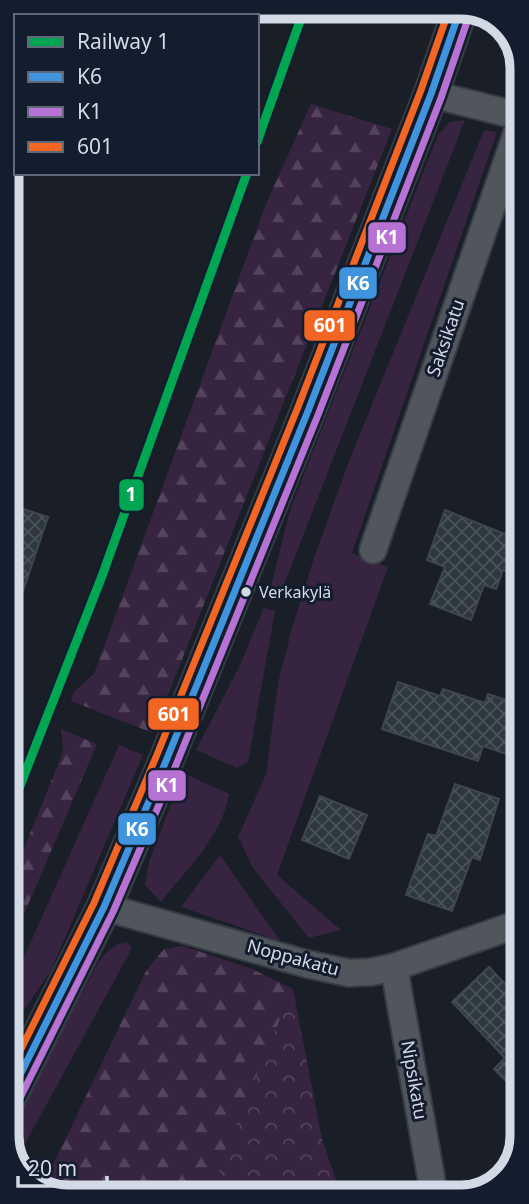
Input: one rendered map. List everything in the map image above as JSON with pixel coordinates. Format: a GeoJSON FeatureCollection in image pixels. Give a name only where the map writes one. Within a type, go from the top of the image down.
{"type":"FeatureCollection","features":[{"type":"Feature","properties":{"kind":"street"},"geometry":{"type":"LineString","coordinates":[[19,1077],[104,907],[166,761],[308,411],[431,94],[457,19]]}},
{"type":"Feature","properties":{"kind":"street"},"geometry":{"type":"LineString","coordinates":[[431,94],[510,114]]}},
{"type":"Feature","properties":{"kind":"street","name":"Saksikatu"},"geometry":{"type":"LineString","coordinates":[[373,550],[510,153]]}},
{"type":"Feature","properties":{"kind":"street","name":"Noppakatu"},"geometry":{"type":"LineString","coordinates":[[104,907],[349,973],[394,967],[510,927]]}},
{"type":"Feature","properties":{"kind":"street","name":"Nipsikatu"},"geometry":{"type":"LineString","coordinates":[[394,967],[432,1185]]}},
{"type":"Feature","properties":{"kind":"green space"},"geometry":{"type":"Polygon","coordinates":[[[311,104],[392,129],[153,733],[71,701],[73,693],[94,674],[266,204],[311,104]]]}},
{"type":"Feature","properties":{"kind":"green space"},"geometry":{"type":"Polygon","coordinates":[[[465,120],[280,595],[270,591],[290,510],[438,135],[450,122],[465,120]]]}},
{"type":"Feature","properties":{"kind":"green space"},"geometry":{"type":"Polygon","coordinates":[[[484,130],[497,132],[352,553],[388,567],[277,875],[341,930],[309,938],[253,868],[238,837],[266,774],[278,683],[313,561],[349,461],[484,130]]]}},
{"type":"Feature","properties":{"kind":"green space"},"geometry":{"type":"Polygon","coordinates":[[[264,608],[275,611],[248,762],[237,768],[196,750],[239,667],[264,608]]]}},
{"type":"Feature","properties":{"kind":"green space"},"geometry":{"type":"Polygon","coordinates":[[[61,729],[97,744],[19,926],[19,861],[63,752],[61,729]]]}},
{"type":"Feature","properties":{"kind":"green space"},"geometry":{"type":"Polygon","coordinates":[[[119,745],[143,755],[51,971],[19,1017],[19,971],[119,745]]]}},
{"type":"Feature","properties":{"kind":"green space"},"geometry":{"type":"Polygon","coordinates":[[[183,773],[229,794],[219,824],[211,838],[161,902],[145,885],[149,862],[183,773]]]}},
{"type":"Feature","properties":{"kind":"green space"},"geometry":{"type":"Polygon","coordinates":[[[220,855],[280,941],[181,907],[220,855]]]}},
{"type":"Feature","properties":{"kind":"green space"},"geometry":{"type":"Polygon","coordinates":[[[127,942],[131,947],[130,952],[22,1150],[19,1112],[99,961],[108,951],[127,942]]]}},
{"type":"Feature","properties":{"kind":"green space"},"geometry":{"type":"Polygon","coordinates":[[[183,946],[252,969],[293,989],[223,1156],[214,1185],[65,1185],[47,1180],[146,971],[164,949],[183,946]]]}},
{"type":"Feature","properties":{"kind":"green space"},"geometry":{"type":"Polygon","coordinates":[[[293,989],[322,1139],[338,1185],[214,1185],[223,1156],[293,989]]]}},
{"type":"Feature","properties":{"kind":"building"},"geometry":{"type":"Polygon","coordinates":[[[19,508],[48,517],[19,603],[19,508]]]}},
{"type":"Feature","properties":{"kind":"building"},"geometry":{"type":"Polygon","coordinates":[[[445,510],[510,536],[510,573],[503,570],[496,589],[484,585],[471,620],[430,604],[445,567],[427,560],[445,510]]]}},
{"type":"Feature","properties":{"kind":"building"},"geometry":{"type":"Polygon","coordinates":[[[398,682],[440,696],[443,689],[485,703],[488,694],[510,701],[510,755],[483,746],[478,761],[382,729],[398,682]]]}},
{"type":"Feature","properties":{"kind":"building"},"geometry":{"type":"Polygon","coordinates":[[[455,784],[499,799],[480,860],[472,857],[452,911],[406,895],[428,834],[436,836],[455,784]]]}},
{"type":"Feature","properties":{"kind":"building"},"geometry":{"type":"Polygon","coordinates":[[[320,796],[367,815],[349,859],[302,840],[320,796]]]}},
{"type":"Feature","properties":{"kind":"building"},"geometry":{"type":"Polygon","coordinates":[[[489,967],[510,989],[510,1085],[494,1069],[505,1058],[452,1002],[489,967]]]}},
{"type":"Feature","properties":{"kind":"rail line","name":"1"},"geometry":{"type":"LineString","coordinates":[[259,136],[301,19]]}},
{"type":"Feature","properties":{"kind":"rail line","name":"1"},"geometry":{"type":"LineString","coordinates":[[19,788],[102,576],[246,175]]}},
{"type":"Feature","properties":{"kind":"transit line","name":"601"},"geometry":{"type":"LineString","coordinates":[[19,1053],[94,903],[156,757],[298,407],[446,19]]}},
{"type":"Feature","properties":{"kind":"transit line","name":"K6"},"geometry":{"type":"LineString","coordinates":[[19,1077],[104,907],[166,761],[308,411],[431,94],[457,19]]}},
{"type":"Feature","properties":{"kind":"transit line","name":"K1"},"geometry":{"type":"LineString","coordinates":[[19,1100],[113,912],[176,765],[318,415],[441,98],[468,20]]}},
{"type":"Feature","properties":{"kind":"place","name":"Verkakylä"},"geometry":{"type":"Point","coordinates":[246,592]}}]}
